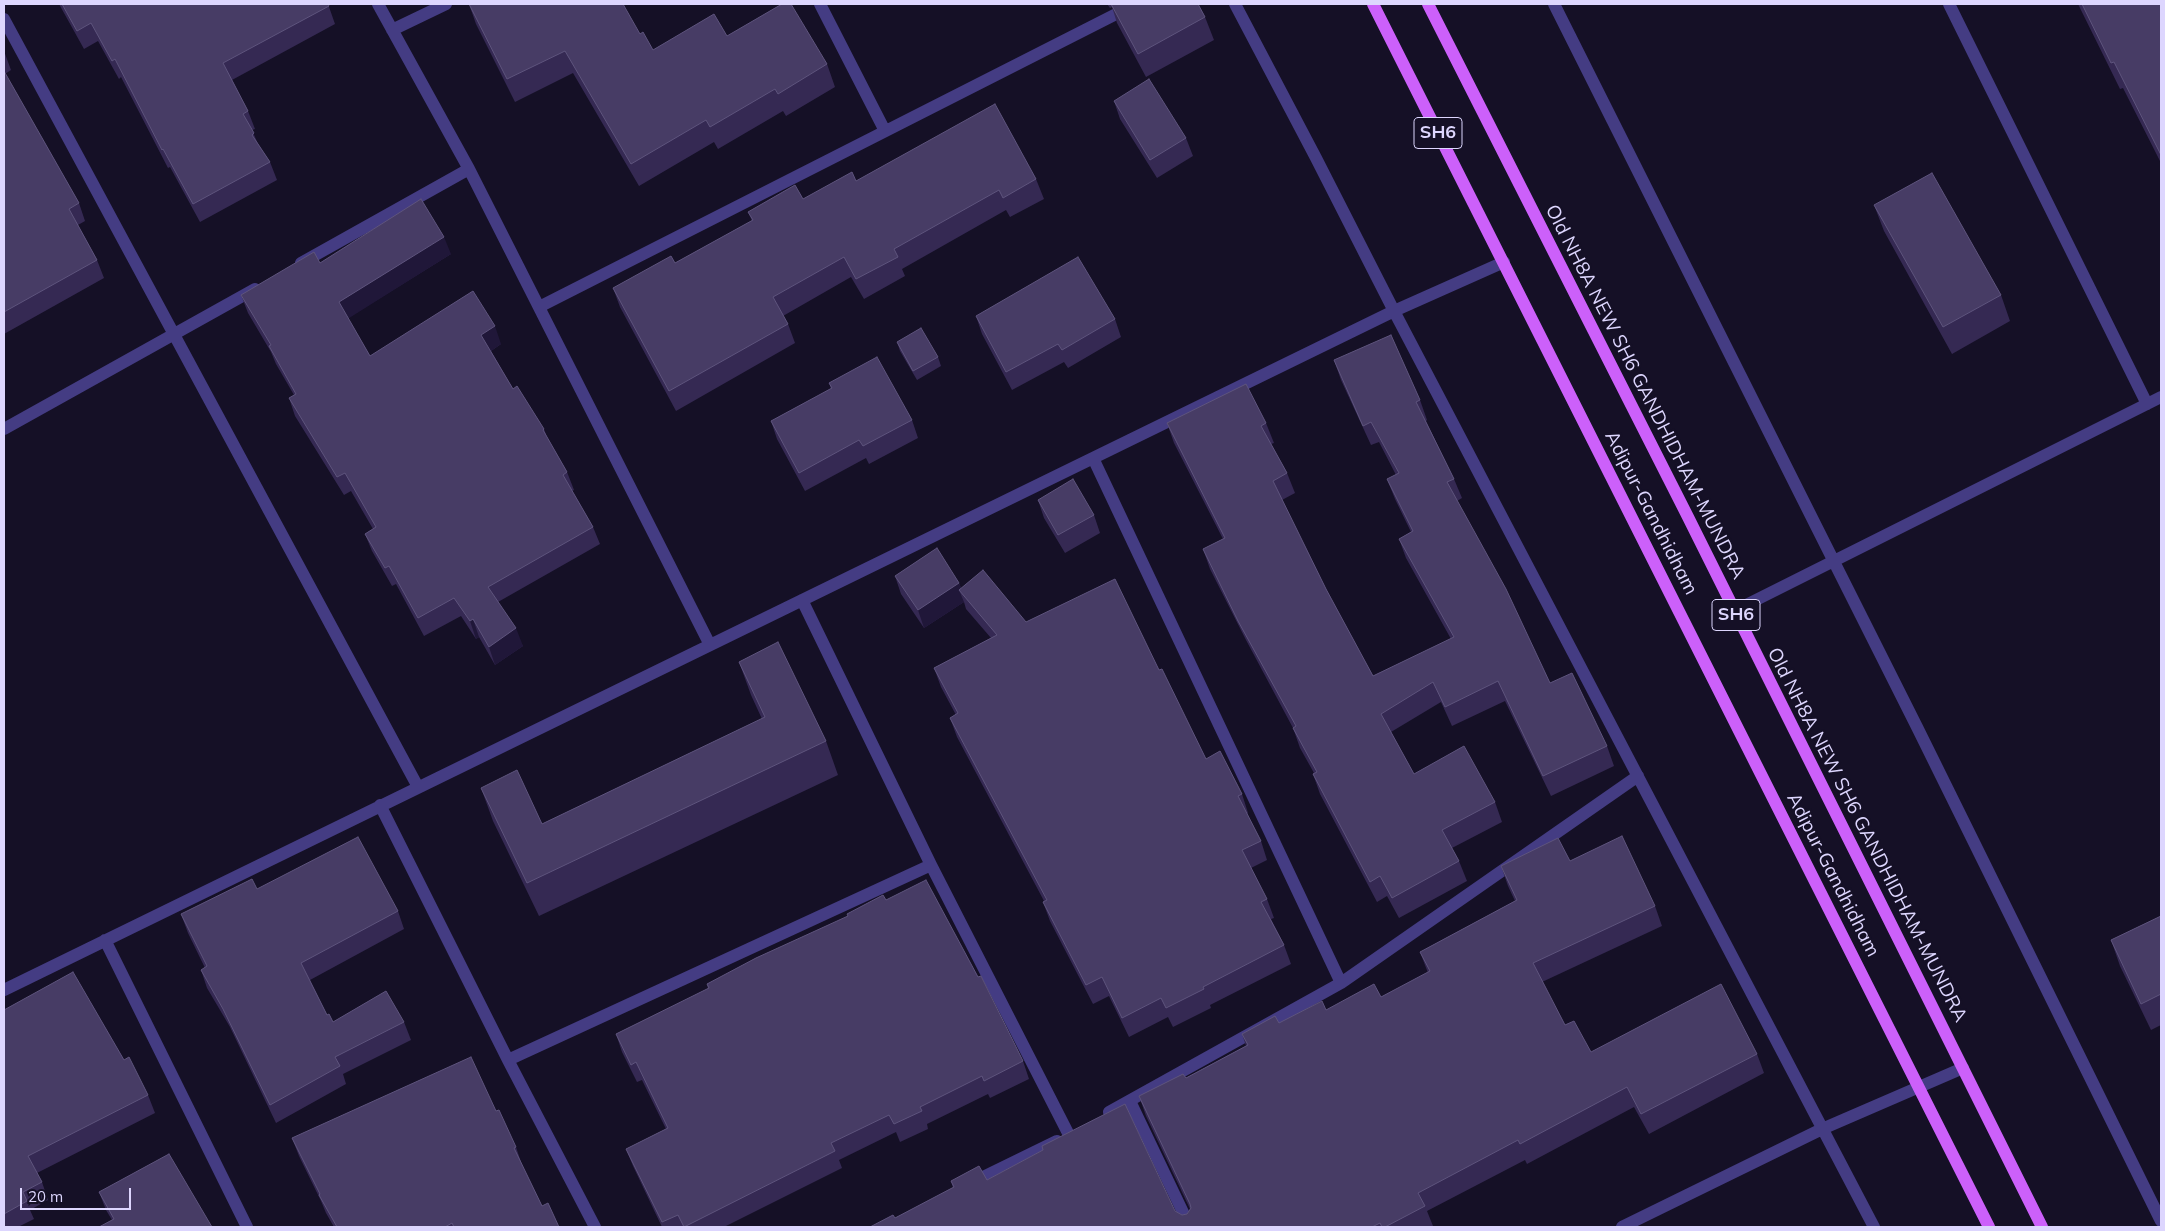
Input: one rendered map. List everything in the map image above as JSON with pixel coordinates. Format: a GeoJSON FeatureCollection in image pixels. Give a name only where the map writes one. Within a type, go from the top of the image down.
{"type":"FeatureCollection","features":[{"type":"Feature","properties":{"kind":"main road","name":"Adipur-Gandhidham"},"geometry":{"type":"LineString","coordinates":[[1373,4],[1989,1227]]}},
{"type":"Feature","properties":{"kind":"main road","name":"Old NH8A NEW SH6 GANDHIDHAM-MUNDRA"},"geometry":{"type":"LineString","coordinates":[[1428,4],[2042,1227]]}},
{"type":"Feature","properties":{"kind":"street"},"geometry":{"type":"LineString","coordinates":[[378,4],[469,169],[710,645]]}},
{"type":"Feature","properties":{"kind":"street"},"geometry":{"type":"LineString","coordinates":[[392,30],[446,4]]}},
{"type":"Feature","properties":{"kind":"street"},"geometry":{"type":"LineString","coordinates":[[820,4],[885,131]]}},
{"type":"Feature","properties":{"kind":"street"},"geometry":{"type":"LineString","coordinates":[[539,307],[1136,4]]}},
{"type":"Feature","properties":{"kind":"street"},"geometry":{"type":"LineString","coordinates":[[1235,4],[1874,1227]]}},
{"type":"Feature","properties":{"kind":"street"},"geometry":{"type":"LineString","coordinates":[[1554,4],[1834,561],[2161,1221]]}},
{"type":"Feature","properties":{"kind":"street"},"geometry":{"type":"LineString","coordinates":[[1949,4],[2147,404]]}},
{"type":"Feature","properties":{"kind":"street"},"geometry":{"type":"LineString","coordinates":[[4,18],[418,787]]}},
{"type":"Feature","properties":{"kind":"street"},"geometry":{"type":"LineString","coordinates":[[286,271],[469,169]]}},
{"type":"Feature","properties":{"kind":"street"},"geometry":{"type":"LineString","coordinates":[[4,990],[1394,311],[1504,262]]}},
{"type":"Feature","properties":{"kind":"street"},"geometry":{"type":"LineString","coordinates":[[4,429],[269,281]]}},
{"type":"Feature","properties":{"kind":"street"},"geometry":{"type":"LineString","coordinates":[[1734,611],[2161,397]]}},
{"type":"Feature","properties":{"kind":"street"},"geometry":{"type":"LineString","coordinates":[[1093,458],[1341,983]]}},
{"type":"Feature","properties":{"kind":"street"},"geometry":{"type":"LineString","coordinates":[[802,600],[931,865],[1069,1135]]}},
{"type":"Feature","properties":{"kind":"street"},"geometry":{"type":"LineString","coordinates":[[1099,1118],[1341,983],[1638,776]]}},
{"type":"Feature","properties":{"kind":"street"},"geometry":{"type":"LineString","coordinates":[[380,805],[594,1227]]}},
{"type":"Feature","properties":{"kind":"street"},"geometry":{"type":"LineString","coordinates":[[508,1060],[931,865]]}},
{"type":"Feature","properties":{"kind":"street"},"geometry":{"type":"LineString","coordinates":[[105,940],[247,1227]]}},
{"type":"Feature","properties":{"kind":"street"},"geometry":{"type":"LineString","coordinates":[[1622,1227],[1822,1130],[1963,1068]]}},
{"type":"Feature","properties":{"kind":"street"},"geometry":{"type":"LineString","coordinates":[[1130,1101],[1190,1227]]}},
{"type":"Feature","properties":{"kind":"street"},"geometry":{"type":"LineString","coordinates":[[957,1190],[1084,1127]]}},
{"type":"Feature","properties":{"kind":"building"},"geometry":{"type":"Polygon","coordinates":[[[62,4],[328,4],[329,6],[223,63],[248,111],[243,114],[254,133],[252,135],[270,162],[193,204],[162,150],[115,59],[112,61],[91,23],[77,31],[62,4]]]}},
{"type":"Feature","properties":{"kind":"building"},"geometry":{"type":"Polygon","coordinates":[[[469,4],[623,4],[640,34],[643,32],[653,50],[714,14],[727,36],[782,4],[791,4],[827,64],[778,94],[775,89],[710,127],[706,120],[631,164],[565,51],[507,79],[469,4]]]}},
{"type":"Feature","properties":{"kind":"building"},"geometry":{"type":"Polygon","coordinates":[[[1111,4],[1198,4],[1205,17],[1138,54],[1111,4]]]}},
{"type":"Feature","properties":{"kind":"building"},"geometry":{"type":"Polygon","coordinates":[[[2082,4],[2161,4],[2161,155],[2114,62],[2111,63],[2082,4]]]}},
{"type":"Feature","properties":{"kind":"building"},"geometry":{"type":"Polygon","coordinates":[[[4,71],[79,203],[69,209],[97,260],[4,312],[4,71]]]}},
{"type":"Feature","properties":{"kind":"building"},"geometry":{"type":"Polygon","coordinates":[[[1149,79],[1186,138],[1150,160],[1114,101],[1149,79]]]}},
{"type":"Feature","properties":{"kind":"building"},"geometry":{"type":"Polygon","coordinates":[[[995,104],[1036,179],[1003,198],[999,190],[894,249],[898,257],[856,279],[844,257],[773,297],[788,324],[669,391],[613,288],[671,256],[675,263],[753,220],[748,212],[795,185],[803,199],[852,172],[856,181],[995,104]]]}},
{"type":"Feature","properties":{"kind":"building"},"geometry":{"type":"Polygon","coordinates":[[[1932,173],[2001,295],[1943,327],[1874,205],[1932,173]]]}},
{"type":"Feature","properties":{"kind":"building"},"geometry":{"type":"Polygon","coordinates":[[[421,199],[444,237],[339,302],[370,356],[473,291],[495,326],[481,335],[513,389],[517,386],[544,429],[567,472],[563,475],[593,527],[488,587],[516,628],[489,647],[473,619],[470,621],[454,598],[418,618],[389,566],[385,568],[365,534],[376,527],[345,473],[337,477],[289,398],[296,394],[269,346],[271,345],[241,295],[314,252],[320,263],[421,199]]]}},
{"type":"Feature","properties":{"kind":"building"},"geometry":{"type":"Polygon","coordinates":[[[1078,257],[1115,319],[1062,350],[1058,344],[1006,372],[976,316],[1078,257]]]}},
{"type":"Feature","properties":{"kind":"building"},"geometry":{"type":"Polygon","coordinates":[[[921,328],[938,357],[913,371],[897,342],[921,328]]]}},
{"type":"Feature","properties":{"kind":"building"},"geometry":{"type":"Polygon","coordinates":[[[1391,335],[1420,400],[1416,402],[1454,479],[1447,482],[1506,589],[1550,683],[1572,673],[1607,746],[1543,776],[1498,681],[1445,707],[1433,682],[1381,714],[1414,774],[1464,746],[1495,802],[1442,830],[1459,861],[1392,898],[1380,876],[1370,882],[1313,774],[1317,772],[1293,728],[1296,726],[1238,621],[1203,549],[1225,538],[1167,423],[1246,384],[1266,423],[1261,426],[1287,473],[1273,481],[1326,589],[1373,676],[1454,637],[1399,539],[1413,531],[1387,479],[1399,473],[1371,422],[1363,426],[1334,360],[1391,335]]]}},
{"type":"Feature","properties":{"kind":"building"},"geometry":{"type":"Polygon","coordinates":[[[877,357],[912,420],[863,446],[859,440],[799,473],[771,421],[832,388],[829,383],[877,357]]]}},
{"type":"Feature","properties":{"kind":"building"},"geometry":{"type":"Polygon","coordinates":[[[1073,479],[1094,515],[1058,535],[1038,500],[1073,479]]]}},
{"type":"Feature","properties":{"kind":"building"},"geometry":{"type":"Polygon","coordinates":[[[937,548],[959,583],[918,610],[895,576],[937,548]]]}},
{"type":"Feature","properties":{"kind":"building"},"geometry":{"type":"Polygon","coordinates":[[[983,570],[1026,622],[1115,579],[1159,670],[1162,669],[1206,759],[1220,751],[1242,794],[1238,796],[1261,841],[1242,850],[1267,899],[1261,902],[1284,945],[1166,1008],[1161,998],[1122,1018],[1102,977],[1086,985],[1043,902],[1047,900],[950,718],[958,713],[934,668],[997,635],[959,590],[983,570]]]}},
{"type":"Feature","properties":{"kind":"building"},"geometry":{"type":"Polygon","coordinates":[[[778,642],[826,741],[527,883],[481,788],[517,770],[542,824],[765,717],[739,662],[778,642]]]}},
{"type":"Feature","properties":{"kind":"building"},"geometry":{"type":"Polygon","coordinates":[[[1622,836],[1655,906],[1533,963],[1565,1025],[1574,1021],[1591,1052],[1721,984],[1757,1054],[1641,1114],[1627,1087],[1520,1144],[1518,1140],[1418,1193],[1425,1206],[1385,1227],[1382,1227],[1380,1223],[1372,1227],[870,1227],[893,1215],[895,1218],[954,1187],[951,1181],[979,1166],[987,1180],[1043,1150],[1042,1146],[1125,1104],[1175,1211],[1182,1215],[1187,1214],[1191,1208],[1190,1204],[1139,1096],[1183,1074],[1186,1078],[1248,1045],[1242,1034],[1275,1016],[1279,1023],[1322,1001],[1326,1010],[1374,984],[1381,997],[1430,971],[1420,952],[1517,900],[1501,866],[1558,838],[1570,861],[1622,836]]]}},
{"type":"Feature","properties":{"kind":"building"},"geometry":{"type":"Polygon","coordinates":[[[358,837],[398,911],[301,963],[327,1015],[329,1014],[333,1022],[386,991],[404,1022],[335,1057],[340,1066],[270,1105],[223,1009],[201,970],[207,966],[181,914],[252,879],[257,889],[358,837]]]}},
{"type":"Feature","properties":{"kind":"building"},"geometry":{"type":"Polygon","coordinates":[[[926,880],[978,977],[981,976],[1023,1061],[984,1081],[982,1076],[920,1107],[922,1111],[894,1124],[889,1115],[831,1143],[835,1151],[684,1227],[678,1215],[662,1222],[626,1149],[668,1128],[636,1062],[631,1065],[616,1034],[709,988],[707,984],[756,958],[848,916],[847,914],[883,895],[886,900],[926,880]]]}},
{"type":"Feature","properties":{"kind":"building"},"geometry":{"type":"Polygon","coordinates":[[[2161,916],[2161,994],[2141,1004],[2111,940],[2161,916]]]}},
{"type":"Feature","properties":{"kind":"building"},"geometry":{"type":"Polygon","coordinates":[[[73,972],[124,1060],[129,1057],[148,1095],[28,1156],[42,1182],[23,1192],[27,1201],[4,1214],[4,1010],[73,972]]]}},
{"type":"Feature","properties":{"kind":"building"},"geometry":{"type":"Polygon","coordinates":[[[471,1057],[496,1111],[499,1110],[516,1147],[514,1148],[542,1206],[548,1203],[559,1227],[454,1227],[452,1223],[445,1227],[337,1227],[319,1195],[292,1138],[471,1057]]]}},
{"type":"Feature","properties":{"kind":"building"},"geometry":{"type":"Polygon","coordinates":[[[169,1154],[212,1227],[99,1227],[114,1219],[99,1192],[169,1154]]]}}]}
